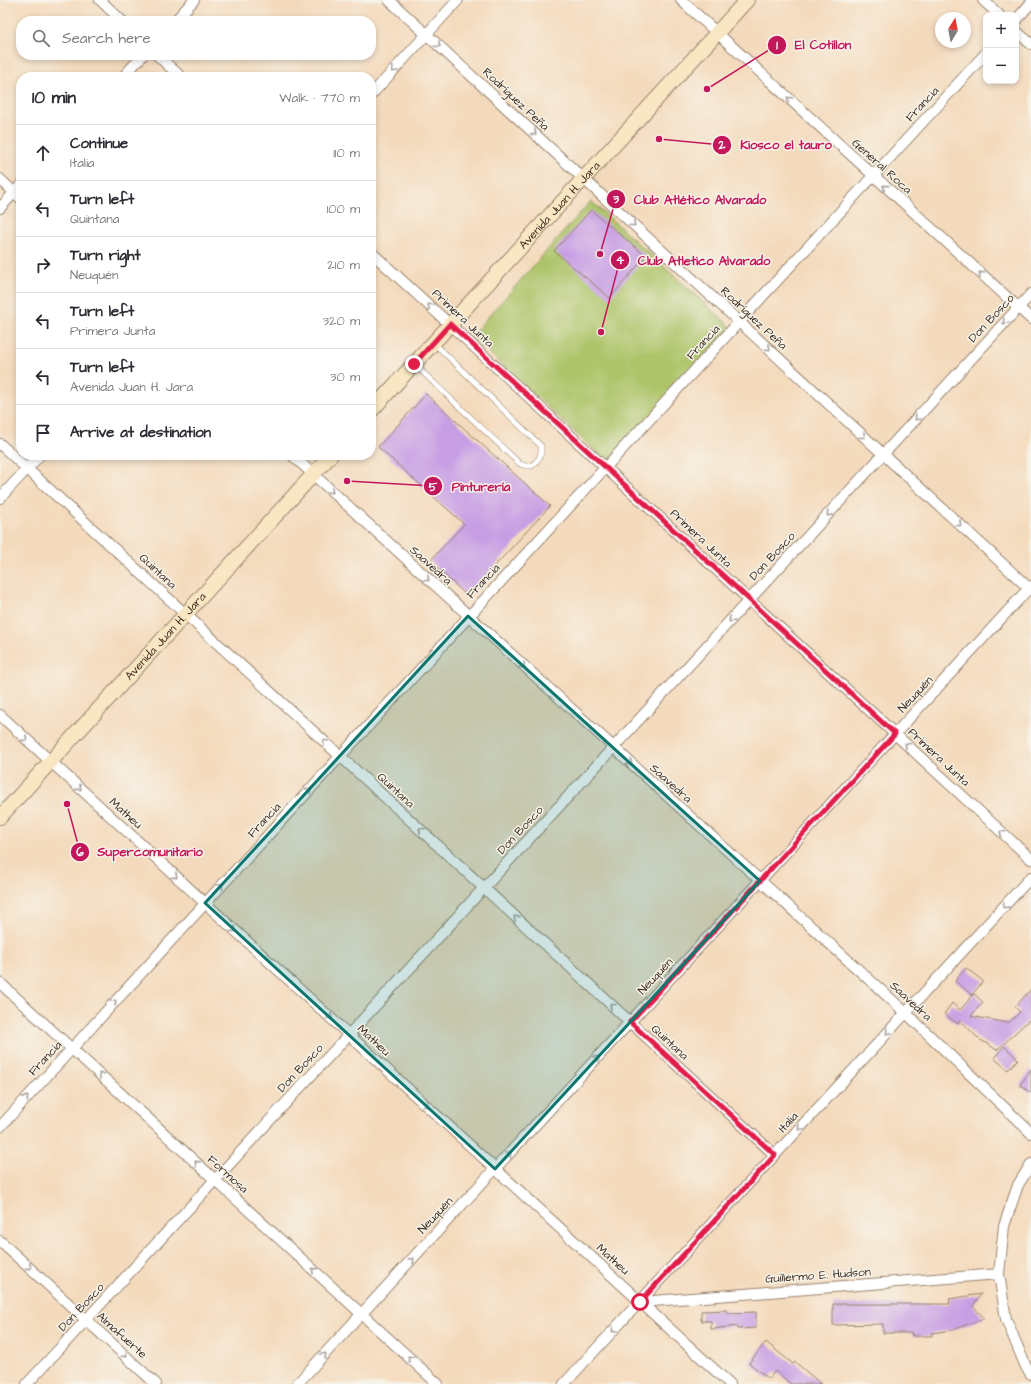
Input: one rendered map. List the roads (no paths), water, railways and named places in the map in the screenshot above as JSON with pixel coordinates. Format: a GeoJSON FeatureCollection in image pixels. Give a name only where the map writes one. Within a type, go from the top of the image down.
{"type":"FeatureCollection","features":[{"type":"Feature","properties":{"kind":"main road","name":"Avenida Juan H. Jara"},"geometry":{"type":"LineString","coordinates":[[376,406],[747,0]]}},
{"type":"Feature","properties":{"kind":"main road","name":"Avenida Juan H. Jara"},"geometry":{"type":"LineString","coordinates":[[0,817],[326,460]]}},
{"type":"Feature","properties":{"kind":"street"},"geometry":{"type":"LineString","coordinates":[[100,0],[117,16]]}},
{"type":"Feature","properties":{"kind":"street"},"geometry":{"type":"LineString","coordinates":[[180,16],[194,0]]}},
{"type":"Feature","properties":{"kind":"street","name":"Rodríguez Peña"},"geometry":{"type":"LineString","coordinates":[[389,0],[1030,588]]}},
{"type":"Feature","properties":{"kind":"street"},"geometry":{"type":"LineString","coordinates":[[376,89],[458,0]]}},
{"type":"Feature","properties":{"kind":"street","name":"General Roca"},"geometry":{"type":"LineString","coordinates":[[681,0],[1031,319]]}},
{"type":"Feature","properties":{"kind":"street"},"geometry":{"type":"LineString","coordinates":[[983,0],[996,12]]}},
{"type":"Feature","properties":{"kind":"street"},"geometry":{"type":"LineString","coordinates":[[1019,17],[1031,3]]}},
{"type":"Feature","properties":{"kind":"street"},"geometry":{"type":"LineString","coordinates":[[1019,34],[1031,44]]}},
{"type":"Feature","properties":{"kind":"street","name":"Francia"},"geometry":{"type":"LineString","coordinates":[[0,1127],[983,55]]}},
{"type":"Feature","properties":{"kind":"street"},"geometry":{"type":"LineString","coordinates":[[128,72],[138,60]]}},
{"type":"Feature","properties":{"kind":"street"},"geometry":{"type":"LineString","coordinates":[[162,60],[176,72]]}},
{"type":"Feature","properties":{"kind":"street"},"geometry":{"type":"LineString","coordinates":[[0,179],[16,195]]}},
{"type":"Feature","properties":{"kind":"street"},"geometry":{"type":"LineString","coordinates":[[0,208],[16,197]]}},
{"type":"Feature","properties":{"kind":"street","name":"Primera Junta"},"geometry":{"type":"LineString","coordinates":[[376,257],[1031,859]]}},
{"type":"Feature","properties":{"kind":"street","name":"Don Bosco"},"geometry":{"type":"LineString","coordinates":[[27,1384],[1031,294]]}},
{"type":"Feature","properties":{"kind":"street","name":"Quintana"},"geometry":{"type":"LineString","coordinates":[[0,444],[16,459]]}},
{"type":"Feature","properties":{"kind":"street","name":"Quintana"},"geometry":{"type":"LineString","coordinates":[[17,460],[775,1155]]}},
{"type":"Feature","properties":{"kind":"street"},"geometry":{"type":"LineString","coordinates":[[0,498],[35,460]]}},
{"type":"Feature","properties":{"kind":"street","name":"Saavedra"},"geometry":{"type":"LineString","coordinates":[[297,460],[906,1013],[1031,1133]]}},
{"type":"Feature","properties":{"kind":"street","name":"Neuquén"},"geometry":{"type":"LineString","coordinates":[[298,1384],[1030,588]]}},
{"type":"Feature","properties":{"kind":"street","name":"Matheu"},"geometry":{"type":"LineString","coordinates":[[0,716],[730,1384]]}},
{"type":"Feature","properties":{"kind":"street","name":"Italia"},"geometry":{"type":"LineString","coordinates":[[564,1384],[1031,877]]}},
{"type":"Feature","properties":{"kind":"street","name":"Formosa"},"geometry":{"type":"LineString","coordinates":[[0,983],[438,1384]]}},
{"type":"Feature","properties":{"kind":"street"},"geometry":{"type":"LineString","coordinates":[[1031,1164],[1018,1185],[1004,1226],[999,1274],[1006,1319],[1026,1367],[1031,1374]]}},
{"type":"Feature","properties":{"kind":"street","name":"Almafuerte"},"geometry":{"type":"LineString","coordinates":[[0,1241],[156,1384]]}},
{"type":"Feature","properties":{"kind":"street","name":"Guillermo E. Hudson"},"geometry":{"type":"LineString","coordinates":[[640,1302],[999,1274]]}},
{"type":"Feature","properties":{"kind":"lane"},"geometry":{"type":"LineString","coordinates":[[414,364],[520,464],[532,466],[540,458],[541,446],[434,342]]}},
{"type":"Feature","properties":{"kind":"place","name":"El Cotillon"},"geometry":{"type":"Point","coordinates":[707,89]}},
{"type":"Feature","properties":{"kind":"place","name":"Kiosco el tauro"},"geometry":{"type":"Point","coordinates":[659,139]}},
{"type":"Feature","properties":{"kind":"place","name":"Club Atlético Alvarado"},"geometry":{"type":"Point","coordinates":[600,254]}},
{"type":"Feature","properties":{"kind":"place","name":"Club Atletico Alvarado"},"geometry":{"type":"Point","coordinates":[601,332]}},
{"type":"Feature","properties":{"kind":"place","name":"Pinturería"},"geometry":{"type":"Point","coordinates":[347,481]}},
{"type":"Feature","properties":{"kind":"place","name":"Supercomunitario"},"geometry":{"type":"Point","coordinates":[67,804]}}]}
